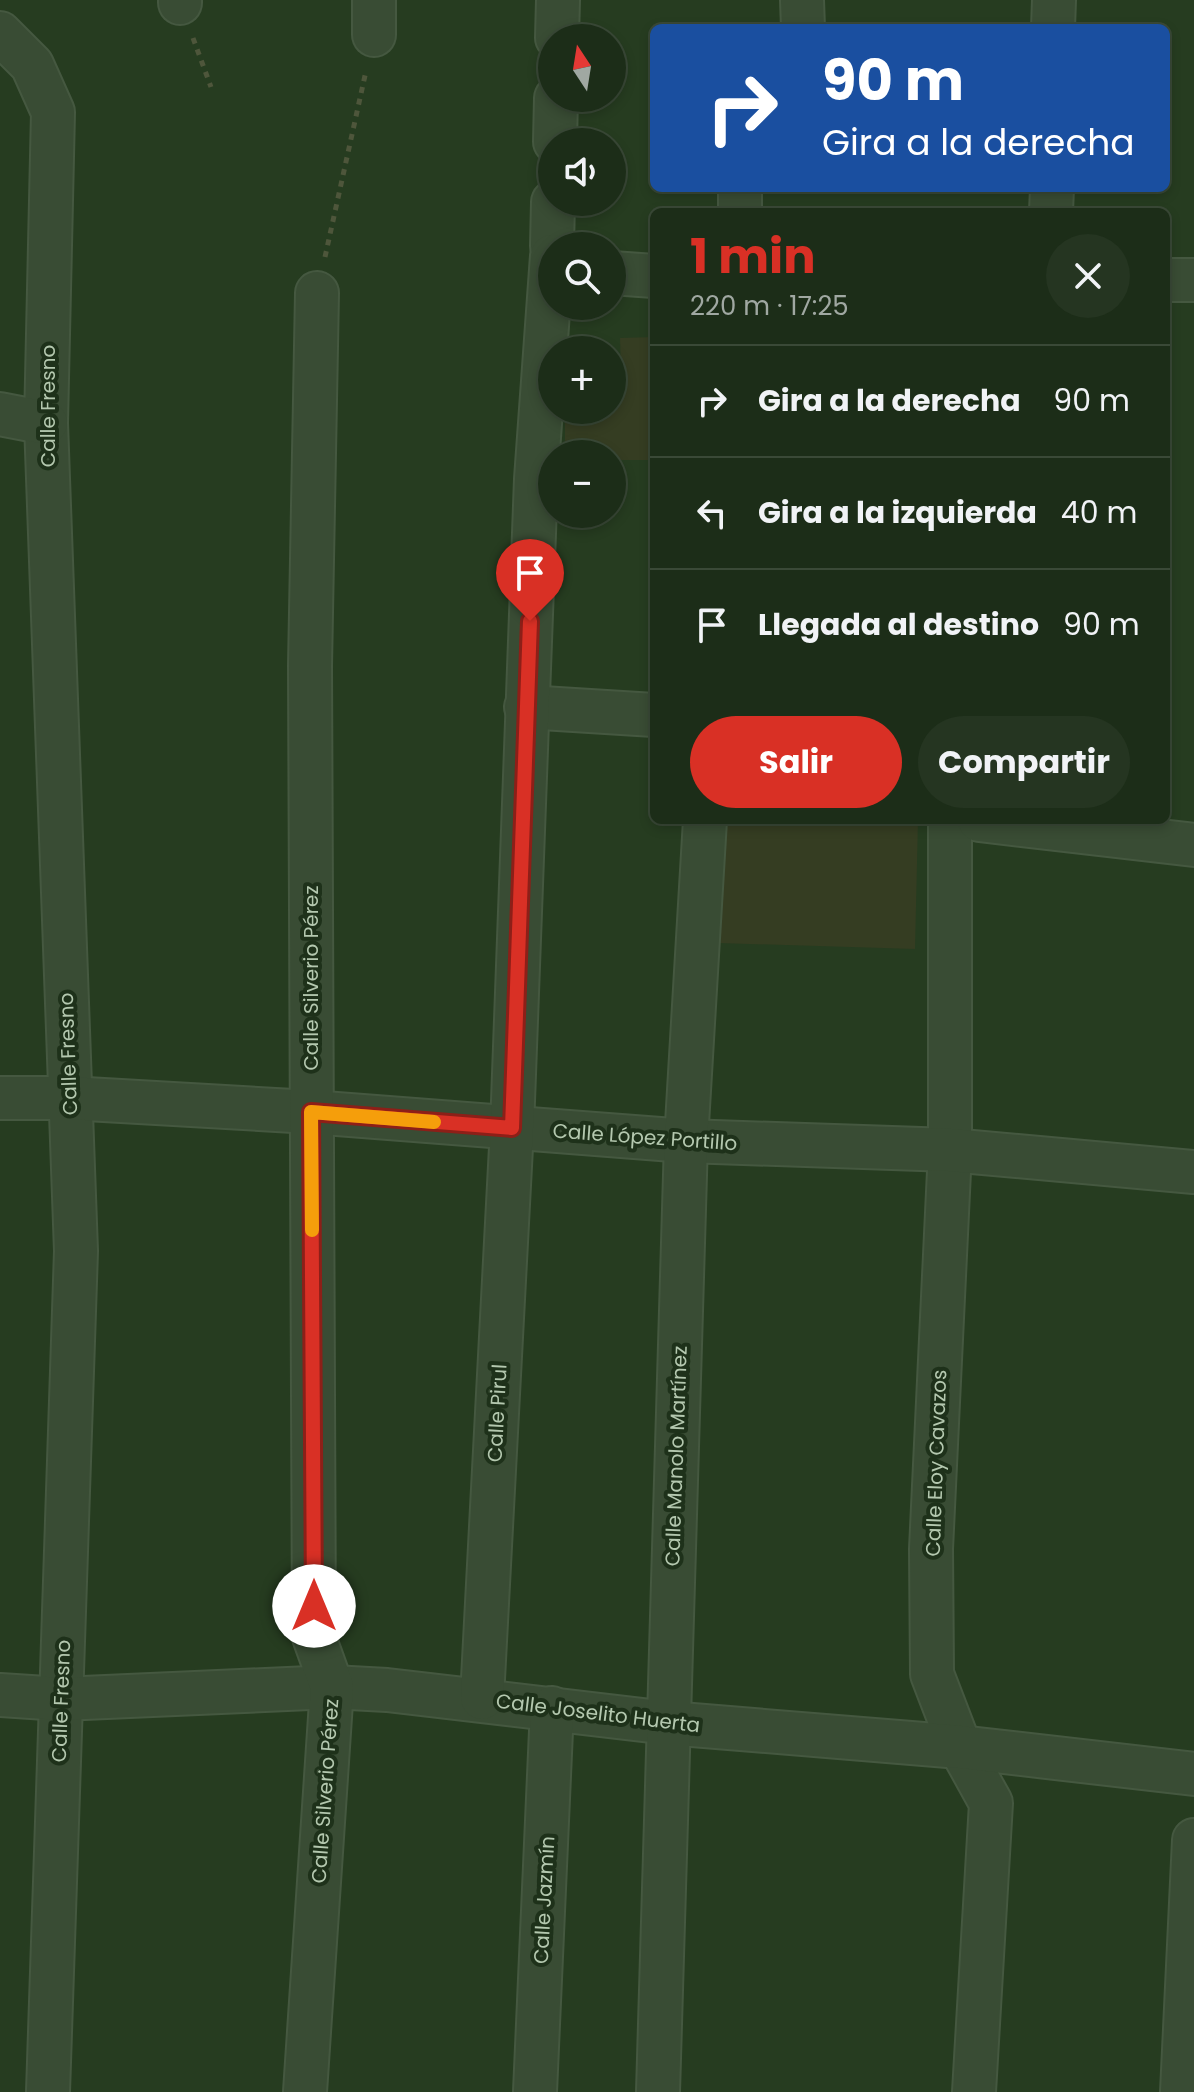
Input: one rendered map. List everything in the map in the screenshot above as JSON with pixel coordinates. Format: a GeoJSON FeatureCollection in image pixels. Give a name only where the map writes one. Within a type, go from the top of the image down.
{"type":"FeatureCollection","features":[{"type":"Feature","properties":{"kind":"street"},"geometry":{"type":"LineString","coordinates":[[557,24],[558,0]]}},
{"type":"Feature","properties":{"kind":"street"},"geometry":{"type":"LineString","coordinates":[[802,0],[803,24]]}},
{"type":"Feature","properties":{"kind":"street"},"geometry":{"type":"LineString","coordinates":[[1053,24],[1054,0]]}},
{"type":"Feature","properties":{"kind":"street","name":"Calle Fresno"},"geometry":{"type":"LineString","coordinates":[[0,33],[32,65],[53,112],[46,423],[76,1251],[48,2092]]}},
{"type":"Feature","properties":{"kind":"street"},"geometry":{"type":"LineString","coordinates":[[626,274],[650,276]]}},
{"type":"Feature","properties":{"kind":"street"},"geometry":{"type":"LineString","coordinates":[[1170,280],[1194,280]]}},
{"type":"Feature","properties":{"kind":"street","name":"Calle Silverio Pérez"},"geometry":{"type":"LineString","coordinates":[[305,2092],[332,1687],[314,1637],[310,666],[317,293]]}},
{"type":"Feature","properties":{"kind":"street","name":"Calle Pirul"},"geometry":{"type":"LineString","coordinates":[[482,1698],[512,1128],[536,479],[548,320]]}},
{"type":"Feature","properties":{"kind":"street"},"geometry":{"type":"LineString","coordinates":[[0,414],[46,423]]}},
{"type":"Feature","properties":{"kind":"street"},"geometry":{"type":"LineString","coordinates":[[526,707],[650,715]]}},
{"type":"Feature","properties":{"kind":"street","name":"Calle Manolo Martínez"},"geometry":{"type":"LineString","coordinates":[[658,2092],[686,1141],[705,824]]}},
{"type":"Feature","properties":{"kind":"street","name":"Calle Eloy Cavazos"},"geometry":{"type":"LineString","coordinates":[[950,824],[950,1150],[931,1549],[932,1674],[960,1747],[991,1803],[974,2092]]}},
{"type":"Feature","properties":{"kind":"street"},"geometry":{"type":"LineString","coordinates":[[1013,824],[1194,845]]}},
{"type":"Feature","properties":{"kind":"street","name":"Calle López Portillo"},"geometry":{"type":"LineString","coordinates":[[0,1098],[69,1098],[311,1112],[686,1141],[950,1150],[1194,1172]]}},
{"type":"Feature","properties":{"kind":"street","name":"Calle Joselito Huerta"},"geometry":{"type":"LineString","coordinates":[[0,1695],[61,1699],[332,1687],[482,1698],[668,1723],[960,1747],[1194,1774]]}},
{"type":"Feature","properties":{"kind":"street","name":"Calle Jazmín"},"geometry":{"type":"LineString","coordinates":[[535,2092],[552,1708]]}},
{"type":"Feature","properties":{"kind":"street"},"geometry":{"type":"LineString","coordinates":[[1182,2092],[1194,1840]]}},
{"type":"Feature","properties":{"kind":"path"},"geometry":{"type":"LineString","coordinates":[[180,2],[211,87]]}},
{"type":"Feature","properties":{"kind":"path"},"geometry":{"type":"LineString","coordinates":[[317,293],[374,18]]}},
{"type":"Feature","properties":{"kind":"green space"},"geometry":{"type":"Polygon","coordinates":[[[650,337],[650,460],[626,460],[626,440],[565,440],[565,424],[626,424],[626,338],[650,337]]]}},
{"type":"Feature","properties":{"kind":"green space"},"geometry":{"type":"Polygon","coordinates":[[[723,824],[918,824],[915,949],[718,943],[723,824]]]}},
{"type":"Feature","properties":{"kind":"slow traffic"},"geometry":{"type":"LineString","coordinates":[[312,1230],[311,1112],[434,1122]]}},
{"type":"Feature","properties":{"kind":"route"},"geometry":{"type":"LineString","coordinates":[[314,1606],[311,1112],[512,1128],[530,621]]}}]}
